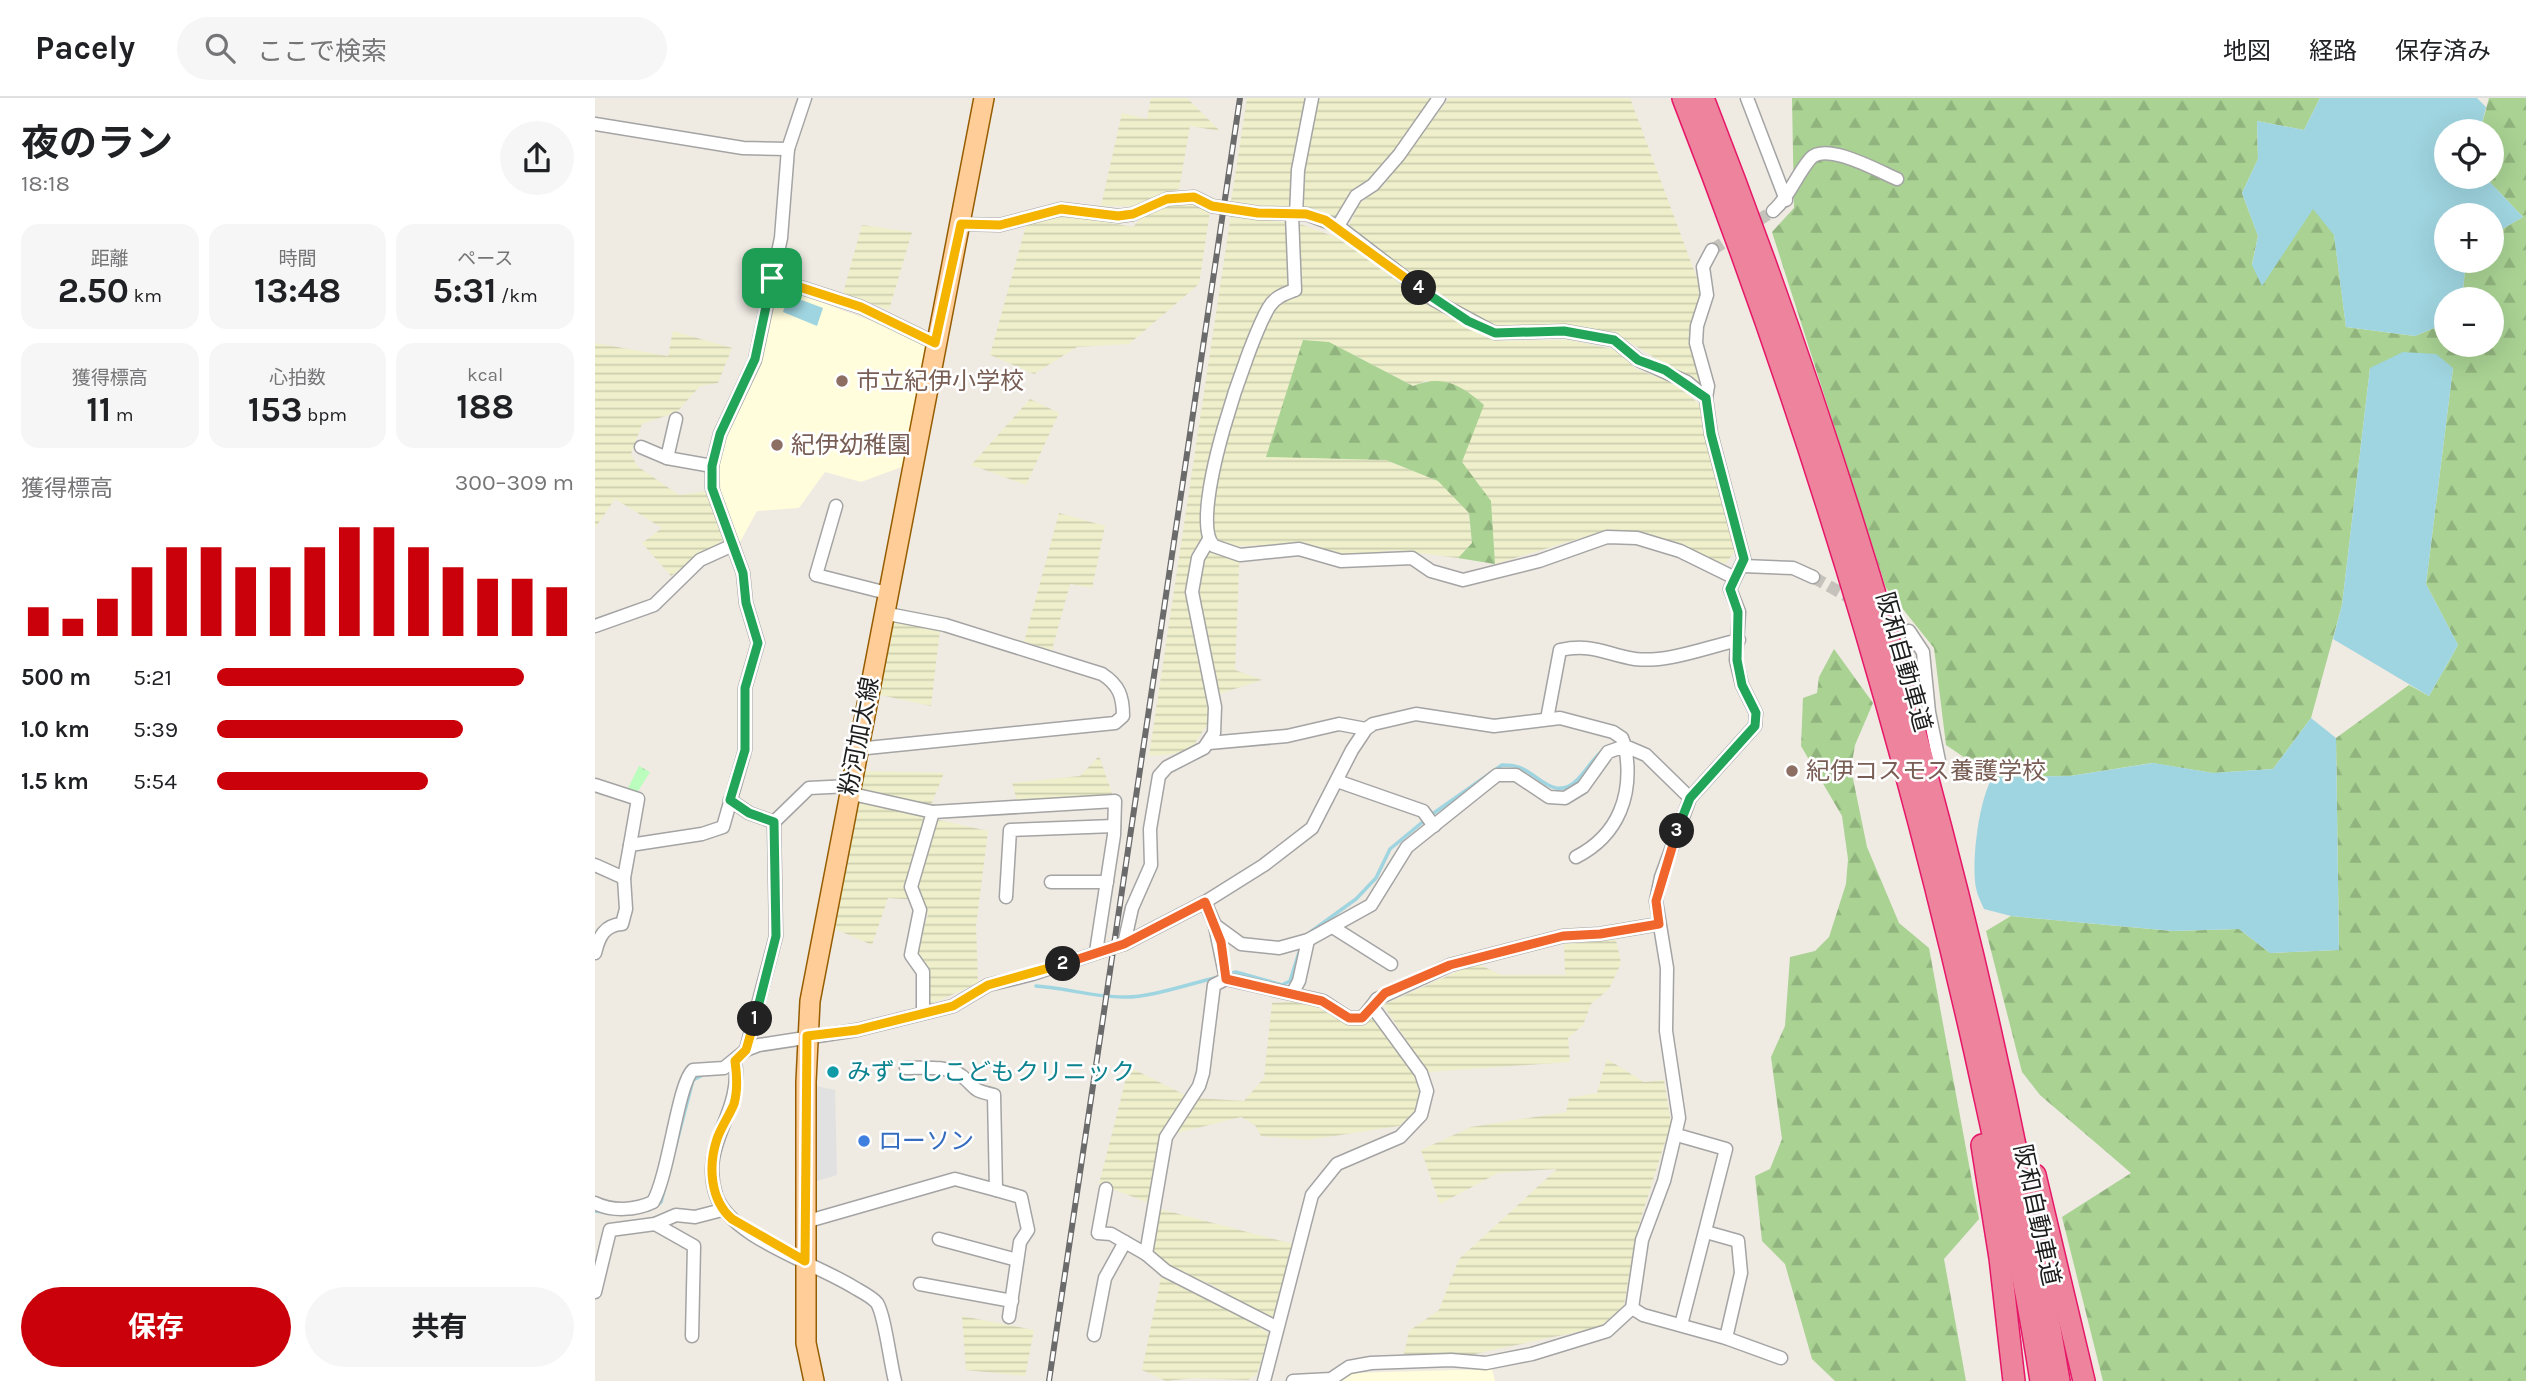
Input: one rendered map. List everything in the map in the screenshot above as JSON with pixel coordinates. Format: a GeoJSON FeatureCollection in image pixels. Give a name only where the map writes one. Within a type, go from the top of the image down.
{"type":"FeatureCollection","features":[{"type":"Feature","properties":{"kind":"highway","name":"阪和自動車道"},"geometry":{"type":"LineString","coordinates":[[1683,98],[1754,285],[1845,553],[1901,747],[1950,943],[2021,1265],[2041,1381]]}},
{"type":"Feature","properties":{"kind":"highway","name":"阪和自動車道"},"geometry":{"type":"LineString","coordinates":[[1703,98],[1764,260],[1859,544],[1918,741],[1986,1009],[2024,1186],[2059,1381]]}},
{"type":"Feature","properties":{"kind":"highway"},"geometry":{"type":"LineString","coordinates":[[1950,943],[2000,1258],[2014,1381]]}},
{"type":"Feature","properties":{"kind":"highway"},"geometry":{"type":"LineString","coordinates":[[1986,1009],[2039,1189],[2084,1381]]}},
{"type":"Feature","properties":{"kind":"main road","name":"粉河加太線"},"geometry":{"type":"LineString","coordinates":[[814,1381],[806,1343],[805,1261],[807,1036],[810,1000],[935,343],[961,224],[983,98]]}},
{"type":"Feature","properties":{"kind":"street"},"geometry":{"type":"LineString","coordinates":[[630,845],[717,831],[723,827],[745,750],[745,688],[758,643],[733,545],[712,488],[712,466],[720,434],[755,359],[781,237],[788,149],[805,98]]}},
{"type":"Feature","properties":{"kind":"street"},"geometry":{"type":"LineString","coordinates":[[1312,98],[1300,158],[1294,215],[1295,290],[1280,295],[1270,306],[1248,352],[1210,477],[1205,530],[1208,541],[1225,552],[1240,555],[1299,550],[1341,561],[1412,558],[1431,571],[1463,580],[1539,561],[1607,537],[1637,538],[1680,551],[1733,577]]}},
{"type":"Feature","properties":{"kind":"street"},"geometry":{"type":"LineString","coordinates":[[1338,226],[1356,196],[1373,185],[1399,155],[1439,98]]}},
{"type":"Feature","properties":{"kind":"street"},"geometry":{"type":"LineString","coordinates":[[1747,98],[1786,200]]}},
{"type":"Feature","properties":{"kind":"street"},"geometry":{"type":"LineString","coordinates":[[595,124],[743,148],[788,149]]}},
{"type":"Feature","properties":{"kind":"street"},"geometry":{"type":"LineString","coordinates":[[1773,211],[1786,200],[1812,157],[1822,152],[1836,154],[1897,179]]}},
{"type":"Feature","properties":{"kind":"street"},"geometry":{"type":"LineString","coordinates":[[961,224],[1000,225],[1061,209],[1118,216],[1133,214],[1167,199],[1194,197],[1212,206],[1306,214],[1338,226],[1434,300],[1477,325],[1495,333],[1564,331],[1614,340],[1638,360],[1665,370],[1706,398]]}},
{"type":"Feature","properties":{"kind":"street"},"geometry":{"type":"LineString","coordinates":[[1293,1381],[1331,1379],[1349,1367],[1371,1363],[1451,1360],[1486,1363],[1532,1354],[1607,1331],[1632,1308],[1642,1240],[1677,1135],[1677,1087],[1667,1031],[1667,968],[1656,901],[1661,877],[1690,798],[1755,726],[1756,713],[1742,685],[1737,660],[1738,612],[1730,589],[1733,577],[1743,566],[1744,559],[1711,434],[1706,398],[1708,386],[1696,343],[1697,326],[1707,295],[1703,267],[1712,250]]}},
{"type":"Feature","properties":{"kind":"street"},"geometry":{"type":"LineString","coordinates":[[772,278],[861,307],[935,343]]}},
{"type":"Feature","properties":{"kind":"street"},"geometry":{"type":"LineString","coordinates":[[667,458],[676,419]]}},
{"type":"Feature","properties":{"kind":"street"},"geometry":{"type":"LineString","coordinates":[[641,447],[667,458],[712,466]]}},
{"type":"Feature","properties":{"kind":"street"},"geometry":{"type":"LineString","coordinates":[[836,506],[816,575],[887,593]]}},
{"type":"Feature","properties":{"kind":"street"},"geometry":{"type":"LineString","coordinates":[[1208,541],[1198,558],[1192,592],[1215,707],[1214,733],[1209,743]]}},
{"type":"Feature","properties":{"kind":"street"},"geometry":{"type":"LineString","coordinates":[[595,626],[654,605],[700,560],[733,545]]}},
{"type":"Feature","properties":{"kind":"street"},"geometry":{"type":"LineString","coordinates":[[1743,566],[1793,568],[1813,577]]}},
{"type":"Feature","properties":{"kind":"street"},"geometry":{"type":"LineString","coordinates":[[857,749],[1115,723],[1123,716],[1123,699],[1116,683],[1102,674],[945,625],[883,613]]}},
{"type":"Feature","properties":{"kind":"street"},"geometry":{"type":"LineString","coordinates":[[1909,631],[1923,652],[1929,712],[1939,761]]}},
{"type":"Feature","properties":{"kind":"street"},"geometry":{"type":"LineString","coordinates":[[1547,719],[1560,650],[1589,646],[1636,659],[1657,659],[1739,640]]}},
{"type":"Feature","properties":{"kind":"street"},"geometry":{"type":"LineString","coordinates":[[1124,944],[1132,908],[1151,865],[1150,829],[1159,776],[1167,767],[1209,743],[1287,736],[1339,724],[1366,729],[1399,715],[1416,714],[1494,726],[1560,718],[1612,732],[1622,738],[1629,769],[1623,804],[1612,828],[1596,847],[1576,857]]}},
{"type":"Feature","properties":{"kind":"street"},"geometry":{"type":"LineString","coordinates":[[746,1050],[807,1036],[857,1030],[953,1006],[988,985],[1033,974],[1124,944],[1205,902],[1264,866],[1312,828],[1366,729]]}},
{"type":"Feature","properties":{"kind":"street"},"geometry":{"type":"LineString","coordinates":[[1215,925],[1241,944],[1279,948],[1308,940],[1334,928],[1371,905],[1407,847],[1497,775],[1516,775],[1549,797],[1565,798],[1583,787],[1608,752],[1625,746],[1646,755],[1690,798]]}},
{"type":"Feature","properties":{"kind":"street"},"geometry":{"type":"LineString","coordinates":[[1337,781],[1423,811],[1434,826]]}},
{"type":"Feature","properties":{"kind":"street"},"geometry":{"type":"LineString","coordinates":[[595,785],[638,799],[624,878],[627,909],[622,924],[614,925],[600,935],[595,953]]}},
{"type":"Feature","properties":{"kind":"street"},"geometry":{"type":"LineString","coordinates":[[595,1203],[611,1209],[641,1207],[653,1202],[665,1174],[688,1074],[693,1070],[724,1068],[746,1050],[776,936],[774,822],[809,788],[849,789],[933,812],[1115,801],[1097,952]]}},
{"type":"Feature","properties":{"kind":"street"},"geometry":{"type":"LineString","coordinates":[[730,800],[749,813],[774,822]]}},
{"type":"Feature","properties":{"kind":"street"},"geometry":{"type":"LineString","coordinates":[[923,1013],[923,972],[911,955],[921,910],[911,887],[933,812]]}},
{"type":"Feature","properties":{"kind":"street"},"geometry":{"type":"LineString","coordinates":[[1006,897],[1010,830],[1114,826]]}},
{"type":"Feature","properties":{"kind":"street"},"geometry":{"type":"LineString","coordinates":[[595,865],[624,878]]}},
{"type":"Feature","properties":{"kind":"street"},"geometry":{"type":"LineString","coordinates":[[1051,882],[1107,882]]}},
{"type":"Feature","properties":{"kind":"street"},"geometry":{"type":"LineString","coordinates":[[1205,902],[1215,925],[1226,979]]}},
{"type":"Feature","properties":{"kind":"street"},"geometry":{"type":"LineString","coordinates":[[1146,1254],[1166,1137],[1199,1086],[1214,985],[1226,979],[1276,992],[1293,992],[1322,1001],[1349,1018],[1362,1018],[1385,993],[1450,965],[1563,936],[1600,934],[1659,924]]}},
{"type":"Feature","properties":{"kind":"street"},"geometry":{"type":"LineString","coordinates":[[1334,928],[1391,964]]}},
{"type":"Feature","properties":{"kind":"street"},"geometry":{"type":"LineString","coordinates":[[1293,992],[1299,981],[1308,940]]}},
{"type":"Feature","properties":{"kind":"street"},"geometry":{"type":"LineString","coordinates":[[1263,1381],[1313,1195],[1324,1177],[1337,1164],[1401,1137],[1421,1115],[1427,1091],[1422,1073],[1373,1006]]}},
{"type":"Feature","properties":{"kind":"street"},"geometry":{"type":"LineString","coordinates":[[735,1061],[738,1080],[734,1103],[717,1139],[711,1169],[722,1210],[761,1239],[875,1301],[882,1314],[887,1352],[895,1381]]}},
{"type":"Feature","properties":{"kind":"street"},"geometry":{"type":"LineString","coordinates":[[907,1068],[939,1068],[961,1075],[973,1090],[994,1095],[996,1190]]}},
{"type":"Feature","properties":{"kind":"street"},"geometry":{"type":"LineString","coordinates":[[1677,1135],[1726,1149],[1681,1325]]}},
{"type":"Feature","properties":{"kind":"street"},"geometry":{"type":"LineString","coordinates":[[805,1222],[955,1178],[1021,1197],[1028,1230],[1020,1241],[1009,1317]]}},
{"type":"Feature","properties":{"kind":"street"},"geometry":{"type":"LineString","coordinates":[[1106,1189],[1098,1233],[1111,1234],[1146,1254],[1166,1270],[1276,1327]]}},
{"type":"Feature","properties":{"kind":"street"},"geometry":{"type":"LineString","coordinates":[[595,1292],[610,1230],[656,1224],[675,1215],[695,1217],[722,1210]]}},
{"type":"Feature","properties":{"kind":"street"},"geometry":{"type":"LineString","coordinates":[[656,1224],[694,1246],[692,1336]]}},
{"type":"Feature","properties":{"kind":"street"},"geometry":{"type":"LineString","coordinates":[[1706,1232],[1738,1241],[1741,1273],[1726,1338]]}},
{"type":"Feature","properties":{"kind":"street"},"geometry":{"type":"LineString","coordinates":[[939,1240],[1017,1259]]}},
{"type":"Feature","properties":{"kind":"street"},"geometry":{"type":"LineString","coordinates":[[1094,1335],[1105,1278],[1125,1242]]}},
{"type":"Feature","properties":{"kind":"street"},"geometry":{"type":"LineString","coordinates":[[920,1283],[1012,1301]]}},
{"type":"Feature","properties":{"kind":"street"},"geometry":{"type":"LineString","coordinates":[[1632,1308],[1643,1315],[1726,1338],[1781,1358]]}},
{"type":"Feature","properties":{"kind":"shaded area"},"geometry":{"type":"Polygon","coordinates":[[[777,286],[926,341],[929,351],[907,465],[861,482],[825,472],[799,508],[757,511],[739,544],[721,496],[719,465],[728,435],[761,364],[777,286]]]}},
{"type":"Feature","properties":{"kind":"shaded area"},"geometry":{"type":"Polygon","coordinates":[[[811,1085],[835,1090],[837,1175],[810,1183],[811,1085]]]}},
{"type":"Feature","properties":{"kind":"shaded area"},"geometry":{"type":"Polygon","coordinates":[[[1492,1369],[1495,1381],[1340,1381],[1352,1373],[1492,1369]]]}},
{"type":"Feature","properties":{"kind":"green space"},"geometry":{"type":"Polygon","coordinates":[[[1151,98],[1187,98],[1220,131],[1190,126],[1179,189],[1136,206],[1101,206],[1122,113],[1147,119],[1151,98]]]}},
{"type":"Feature","properties":{"kind":"green space"},"geometry":{"type":"Polygon","coordinates":[[[1247,98],[1433,98],[1372,183],[1336,220],[1231,202],[1247,98]]]}},
{"type":"Feature","properties":{"kind":"green space"},"geometry":{"type":"Polygon","coordinates":[[[1449,98],[1630,98],[1701,289],[1691,337],[1702,387],[1621,337],[1565,326],[1495,329],[1445,299],[1349,226],[1359,204],[1383,186],[1449,98]]]}},
{"type":"Feature","properties":{"kind":"green space"},"geometry":{"type":"Polygon","coordinates":[[[1792,98],[2320,98],[2304,130],[2257,121],[2258,159],[2242,193],[2258,236],[2252,264],[2262,285],[2313,208],[2334,234],[2346,327],[2415,336],[2434,328],[2434,357],[2504,357],[2504,287],[2463,287],[2465,273],[2504,273],[2504,228],[2523,217],[2496,189],[2504,189],[2504,119],[2483,119],[2489,98],[2526,98],[2526,1381],[2103,1381],[2062,1217],[2131,1173],[2040,1095],[2022,1072],[1986,931],[2011,916],[2173,931],[2239,929],[2270,953],[2339,950],[2336,738],[2409,685],[2429,696],[2458,645],[2426,584],[2453,368],[2370,368],[2342,605],[2311,718],[2273,769],[2213,773],[2152,763],[2070,776],[1993,777],[1946,745],[1934,648],[1886,588],[1772,232],[1794,208],[1792,98]]]}},
{"type":"Feature","properties":{"kind":"green space"},"geometry":{"type":"Polygon","coordinates":[[[1192,202],[1210,211],[1199,284],[1129,344],[1077,347],[1034,374],[990,355],[1027,222],[1062,214],[1133,227],[1144,215],[1172,204],[1192,202]]]}},
{"type":"Feature","properties":{"kind":"green space"},"geometry":{"type":"Polygon","coordinates":[[[1231,214],[1303,225],[1349,242],[1428,304],[1495,341],[1568,340],[1617,350],[1636,369],[1677,384],[1700,405],[1736,550],[1725,564],[1662,538],[1610,529],[1495,564],[1491,501],[1461,462],[1428,380],[1413,386],[1329,342],[1266,456],[1386,460],[1439,481],[1469,513],[1472,543],[1458,558],[1396,550],[1347,556],[1300,543],[1240,546],[1235,670],[1262,680],[1216,695],[1208,723],[1192,748],[1173,754],[1149,756],[1231,214]]]}},
{"type":"Feature","properties":{"kind":"green space"},"geometry":{"type":"Polygon","coordinates":[[[862,225],[912,232],[889,310],[843,293],[862,225]]]}},
{"type":"Feature","properties":{"kind":"green space"},"geometry":{"type":"Polygon","coordinates":[[[673,331],[732,348],[718,383],[700,386],[677,412],[642,424],[631,454],[637,466],[679,495],[706,491],[723,540],[671,576],[642,543],[662,528],[615,499],[595,528],[595,343],[668,356],[673,331]]]}},
{"type":"Feature","properties":{"kind":"green space"},"geometry":{"type":"Polygon","coordinates":[[[1303,340],[1329,342],[1413,386],[1443,381],[1459,387],[1484,405],[1462,462],[1491,501],[1495,564],[1458,558],[1472,543],[1469,513],[1438,481],[1386,460],[1266,457],[1303,340]]]}},
{"type":"Feature","properties":{"kind":"green space"},"geometry":{"type":"Polygon","coordinates":[[[1030,399],[1059,413],[1026,485],[971,465],[1030,399]]]}},
{"type":"Feature","properties":{"kind":"green space"},"geometry":{"type":"Polygon","coordinates":[[[1059,513],[1105,526],[1092,588],[1070,584],[1052,650],[1024,642],[1059,513]]]}},
{"type":"Feature","properties":{"kind":"green space"},"geometry":{"type":"Polygon","coordinates":[[[890,622],[940,629],[931,706],[876,694],[890,622]]]}},
{"type":"Feature","properties":{"kind":"green space"},"geometry":{"type":"Polygon","coordinates":[[[1834,649],[1873,703],[1855,745],[1851,769],[1867,847],[1899,923],[1929,948],[1979,1219],[1944,1259],[1966,1381],[1835,1381],[1812,1359],[1785,1264],[1762,1241],[1755,1176],[1770,1169],[1782,1139],[1771,1057],[1785,1026],[1790,957],[1815,951],[1829,937],[1846,884],[1848,859],[1842,816],[1801,746],[1803,698],[1817,693],[1819,677],[1834,649]]]}},
{"type":"Feature","properties":{"kind":"green space"},"geometry":{"type":"Polygon","coordinates":[[[1099,756],[1113,796],[1018,804],[1012,783],[1080,776],[1099,756]]]}},
{"type":"Feature","properties":{"kind":"green space"},"geometry":{"type":"Polygon","coordinates":[[[639,766],[650,772],[637,793],[627,790],[639,766]]]}},
{"type":"Feature","properties":{"kind":"green space"},"geometry":{"type":"Polygon","coordinates":[[[863,771],[944,773],[926,817],[988,831],[976,926],[978,983],[929,1005],[930,980],[916,948],[928,915],[919,900],[888,898],[872,945],[833,928],[863,771]]]}},
{"type":"Feature","properties":{"kind":"green space"},"geometry":{"type":"Polygon","coordinates":[[[1616,940],[1621,963],[1609,989],[1591,1004],[1583,1025],[1568,1038],[1570,1062],[1428,1072],[1383,1005],[1476,963],[1501,975],[1565,975],[1564,944],[1616,940]]]}},
{"type":"Feature","properties":{"kind":"green space"},"geometry":{"type":"Polygon","coordinates":[[[1302,1001],[1358,1026],[1374,1016],[1416,1075],[1419,1094],[1415,1113],[1399,1126],[1308,1140],[1261,1136],[1255,1125],[1241,1117],[1173,1134],[1197,1098],[1244,1101],[1264,1078],[1272,1003],[1302,1001]]]}},
{"type":"Feature","properties":{"kind":"green space"},"geometry":{"type":"Polygon","coordinates":[[[1607,1059],[1644,1082],[1664,1080],[1671,1123],[1637,1231],[1624,1305],[1600,1327],[1470,1355],[1404,1354],[1409,1331],[1439,1310],[1459,1259],[1557,1169],[1498,1173],[1440,1204],[1421,1150],[1471,1127],[1566,1112],[1569,1098],[1597,1093],[1607,1059]]]}},
{"type":"Feature","properties":{"kind":"green space"},"geometry":{"type":"Polygon","coordinates":[[[1129,1067],[1187,1096],[1149,1203],[1099,1184],[1129,1067]]]}},
{"type":"Feature","properties":{"kind":"green space"},"geometry":{"type":"Polygon","coordinates":[[[1160,1209],[1293,1244],[1272,1320],[1212,1285],[1168,1268],[1151,1249],[1160,1209]]]}},
{"type":"Feature","properties":{"kind":"green space"},"geometry":{"type":"Polygon","coordinates":[[[1161,1277],[1242,1316],[1269,1334],[1257,1374],[1248,1380],[1193,1378],[1166,1381],[1142,1370],[1161,1277]]]}},
{"type":"Feature","properties":{"kind":"green space"},"geometry":{"type":"Polygon","coordinates":[[[962,1316],[1034,1330],[1025,1376],[966,1370],[962,1316]]]}},
{"type":"Feature","properties":{"kind":"water"},"geometry":{"type":"Polygon","coordinates":[[[2320,98],[2477,98],[2486,107],[2483,119],[2434,119],[2434,189],[2496,189],[2523,217],[2504,228],[2504,203],[2434,203],[2434,273],[2465,273],[2463,287],[2434,287],[2434,328],[2415,336],[2346,327],[2334,235],[2313,209],[2262,286],[2252,265],[2258,236],[2242,193],[2258,159],[2257,121],[2304,130],[2320,98]]]}},
{"type":"Feature","properties":{"kind":"water"},"geometry":{"type":"Polygon","coordinates":[[[788,295],[823,308],[817,326],[783,312],[788,295]]]}},
{"type":"Feature","properties":{"kind":"water"},"geometry":{"type":"Polygon","coordinates":[[[2403,352],[2434,354],[2434,357],[2440,357],[2453,368],[2426,584],[2458,645],[2429,696],[2333,639],[2342,605],[2370,368],[2403,352]]]}},
{"type":"Feature","properties":{"kind":"water"},"geometry":{"type":"Polygon","coordinates":[[[2311,718],[2336,738],[2339,950],[2270,953],[2239,929],[2173,931],[2011,916],[1984,909],[1976,888],[1975,847],[1980,814],[1993,777],[2070,776],[2153,763],[2213,773],[2273,769],[2311,718]]]}},
{"type":"Feature","properties":{"kind":"waterway"},"geometry":{"type":"LineString","coordinates":[[1431,815],[1502,765],[1518,767],[1546,784],[1561,788],[1577,780],[1602,751]]}},
{"type":"Feature","properties":{"kind":"waterway"},"geometry":{"type":"LineString","coordinates":[[1305,936],[1356,899],[1376,878],[1390,849],[1425,820]]}},
{"type":"Feature","properties":{"kind":"waterway"},"geometry":{"type":"LineString","coordinates":[[1229,974],[1236,972],[1282,985],[1290,981],[1301,946]]}},
{"type":"Feature","properties":{"kind":"waterway"},"geometry":{"type":"LineString","coordinates":[[1036,986],[1101,996],[1133,997],[1215,978]]}},
{"type":"Feature","properties":{"kind":"waterway"},"geometry":{"type":"LineString","coordinates":[[649,1210],[661,1202],[693,1080],[703,1075]]}},
{"type":"Feature","properties":{"kind":"waterway"},"geometry":{"type":"LineString","coordinates":[[595,1211],[610,1213]]}},
{"type":"Feature","properties":{"kind":"tunnel"},"geometry":{"type":"LineString","coordinates":[[1712,250],[1773,211]]}},
{"type":"Feature","properties":{"kind":"tunnel"},"geometry":{"type":"LineString","coordinates":[[1813,577],[1857,602]]}},
{"type":"Feature","properties":{"kind":"tunnel"},"geometry":{"type":"LineString","coordinates":[[1882,616],[1909,631]]}},
{"type":"Feature","properties":{"kind":"railway"},"geometry":{"type":"LineString","coordinates":[[1049,1381],[1240,98]]}},
{"type":"Feature","properties":{"kind":"place","name":"市立紀伊小学校"},"geometry":{"type":"Point","coordinates":[842,381]}},
{"type":"Feature","properties":{"kind":"place","name":"紀伊幼稚園"},"geometry":{"type":"Point","coordinates":[777,445]}},
{"type":"Feature","properties":{"kind":"place","name":"紀伊コスモス養護学校"},"geometry":{"type":"Point","coordinates":[1792,771]}},
{"type":"Feature","properties":{"kind":"place","name":"みずこしこどもクリニック"},"geometry":{"type":"Point","coordinates":[833,1072]}},
{"type":"Feature","properties":{"kind":"place","name":"ローソン"},"geometry":{"type":"Point","coordinates":[864,1141]}},
{"type":"Feature","properties":{"kind":"route"},"geometry":{"type":"LineString","coordinates":[[1194,197],[1212,206],[1258,213],[1306,214],[1325,220],[1338,226],[1434,300],[1468,321],[1495,333],[1538,334],[1564,331],[1614,340],[1638,360],[1687,382],[1706,398],[1711,434],[1744,559],[1743,566],[1733,577],[1730,589],[1738,612],[1737,660],[1742,685],[1756,713],[1755,726],[1690,798],[1684,810],[1661,877],[1656,901],[1659,924],[1600,934],[1563,936],[1450,965],[1385,993],[1362,1018],[1349,1018],[1322,1001],[1293,992],[1276,992],[1226,979],[1221,942],[1205,902],[1124,944],[1033,974],[988,985],[953,1006],[857,1030],[807,1036],[805,1261],[761,1239],[732,1219],[722,1210],[715,1193],[711,1169],[717,1139],[734,1103],[738,1080],[735,1061],[746,1050],[763,976],[776,936],[774,822],[749,813],[730,800],[745,750],[745,688],[756,660],[758,643],[746,603],[743,573],[715,502],[712,466],[720,434],[755,359],[772,278],[861,307],[935,343],[961,224],[1000,225],[1061,209],[1118,216],[1133,214],[1167,199],[1194,197]]}}]}
